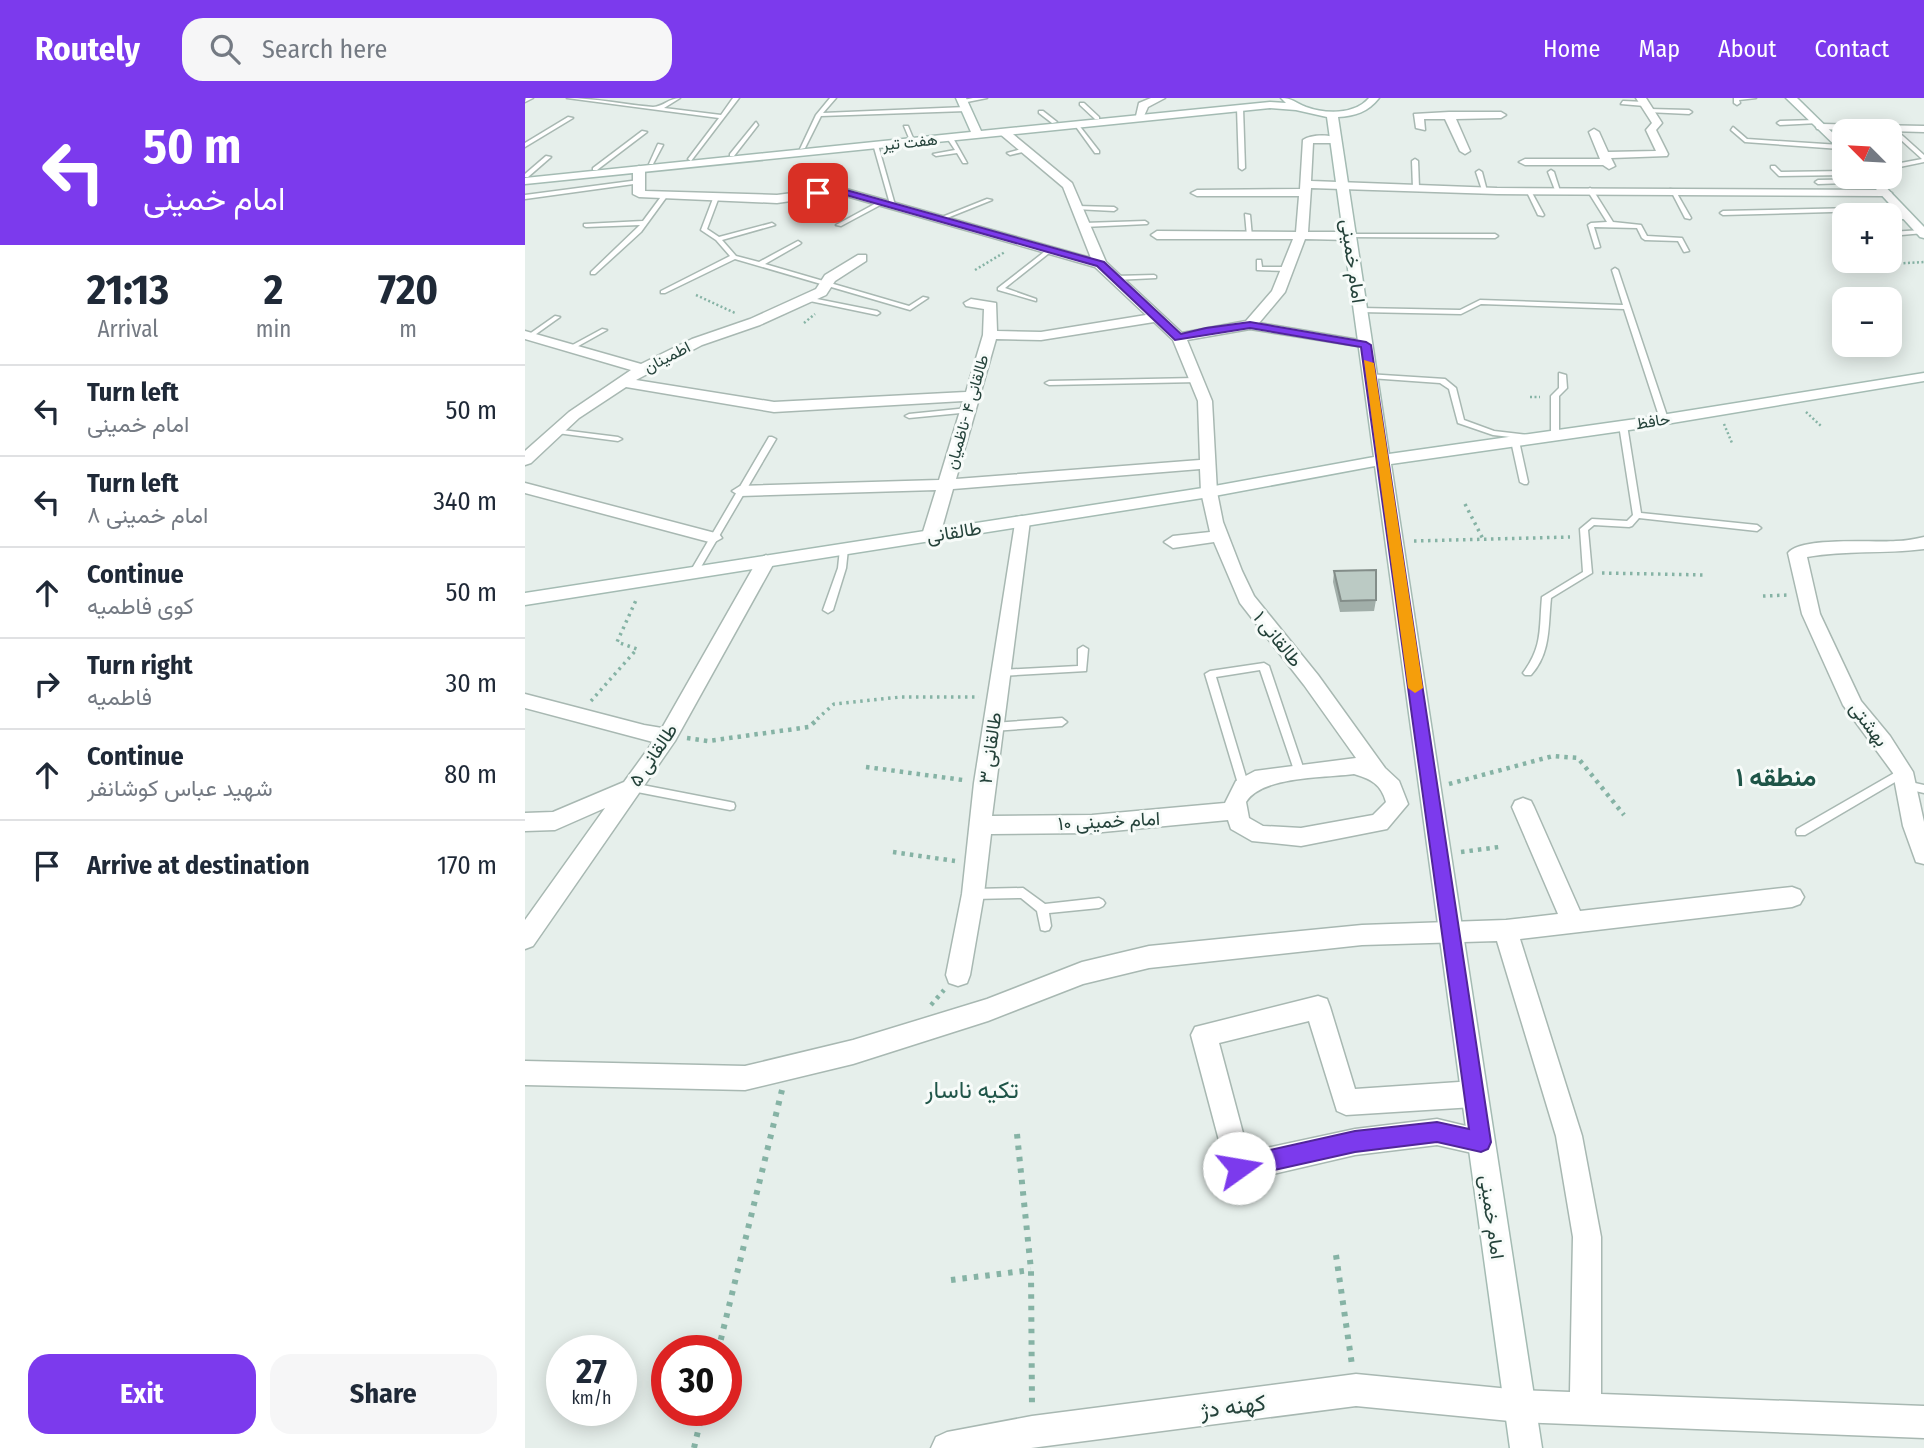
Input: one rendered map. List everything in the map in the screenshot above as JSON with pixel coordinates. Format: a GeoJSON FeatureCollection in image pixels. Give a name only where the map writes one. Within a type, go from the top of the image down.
{"type":"FeatureCollection","features":[{"type":"Feature","properties":{"kind":"street"},"geometry":{"type":"LineString","coordinates":[[1140,114],[1143,105],[1160,98]]}},
{"type":"Feature","properties":{"kind":"street","name":"هفت تیر"},"geometry":{"type":"LineString","coordinates":[[525,177],[639,182],[875,145],[950,138],[1054,122],[1280,98]]}},
{"type":"Feature","properties":{"kind":"street"},"geometry":{"type":"LineString","coordinates":[[1332,114],[1358,111],[1367,107],[1374,98]]}},
{"type":"Feature","properties":{"kind":"street"},"geometry":{"type":"LineString","coordinates":[[1791,98],[1832,139]]}},
{"type":"Feature","properties":{"kind":"street","name":"هفت تیر"},"geometry":{"type":"LineString","coordinates":[[525,177],[801,148],[908,132],[1004,132],[1290,102],[1332,114]]}},
{"type":"Feature","properties":{"kind":"street"},"geometry":{"type":"LineString","coordinates":[[963,103],[976,133]]}},
{"type":"Feature","properties":{"kind":"street"},"geometry":{"type":"LineString","coordinates":[[1525,163],[1663,154],[1651,130],[1657,123],[1645,104]]}},
{"type":"Feature","properties":{"kind":"street"},"geometry":{"type":"LineString","coordinates":[[1441,112],[1465,151]]}},
{"type":"Feature","properties":{"kind":"street"},"geometry":{"type":"LineString","coordinates":[[1421,128],[1418,116],[1441,112],[1501,115]]}},
{"type":"Feature","properties":{"kind":"street","name":"امام خمینی"},"geometry":{"type":"LineString","coordinates":[[1332,114],[1526,1448]]}},
{"type":"Feature","properties":{"kind":"street"},"geometry":{"type":"LineString","coordinates":[[1819,125],[1832,126]]}},
{"type":"Feature","properties":{"kind":"street"},"geometry":{"type":"LineString","coordinates":[[1902,129],[1924,130]]}},
{"type":"Feature","properties":{"kind":"street"},"geometry":{"type":"LineString","coordinates":[[1004,132],[1068,184],[1100,264],[1179,338],[1250,325],[1366,345]]}},
{"type":"Feature","properties":{"kind":"street"},"geometry":{"type":"LineString","coordinates":[[1594,132],[1620,190]]}},
{"type":"Feature","properties":{"kind":"street"},"geometry":{"type":"LineString","coordinates":[[1250,325],[1278,292],[1301,236],[1308,140],[1336,141]]}},
{"type":"Feature","properties":{"kind":"street"},"geometry":{"type":"LineString","coordinates":[[639,182],[666,195],[777,199],[839,190],[1100,264]]}},
{"type":"Feature","properties":{"kind":"street"},"geometry":{"type":"LineString","coordinates":[[1197,193],[1342,185],[1528,191],[1886,193]]}},
{"type":"Feature","properties":{"kind":"street"},"geometry":{"type":"LineString","coordinates":[[1882,189],[1893,203]]}},
{"type":"Feature","properties":{"kind":"street"},"geometry":{"type":"LineString","coordinates":[[1902,216],[1923,233]]}},
{"type":"Feature","properties":{"kind":"street"},"geometry":{"type":"LineString","coordinates":[[1157,235],[1350,236]]}},
{"type":"Feature","properties":{"kind":"street","name":"اطمینان"},"geometry":{"type":"LineString","coordinates":[[525,460],[574,415],[642,369],[697,342],[755,322],[821,292],[830,278],[862,258]]}},
{"type":"Feature","properties":{"kind":"street","name":"طالقانی ۴ -ناظمیان"},"geometry":{"type":"LineString","coordinates":[[931,535],[990,335],[991,306],[971,303]]}},
{"type":"Feature","properties":{"kind":"street"},"geometry":{"type":"LineString","coordinates":[[990,335],[1041,336],[1157,317]]}},
{"type":"Feature","properties":{"kind":"street"},"geometry":{"type":"LineString","coordinates":[[527,336],[642,369]]}},
{"type":"Feature","properties":{"kind":"street","name":"طالقانی ۱"},"geometry":{"type":"LineString","coordinates":[[1179,338],[1205,401],[1209,492],[1220,536],[1246,599],[1311,680],[1376,771],[1391,783],[1397,804],[1379,823],[1301,837],[1260,835],[1239,823],[1237,811]]}},
{"type":"Feature","properties":{"kind":"street","name":"حافظ"},"geometry":{"type":"LineString","coordinates":[[1382,460],[1664,419],[1924,377]]}},
{"type":"Feature","properties":{"kind":"street"},"geometry":{"type":"LineString","coordinates":[[624,382],[774,407],[970,403]]}},
{"type":"Feature","properties":{"kind":"street","name":"طالقانی"},"geometry":{"type":"LineString","coordinates":[[525,598],[1209,492],[1382,460]]}},
{"type":"Feature","properties":{"kind":"street"},"geometry":{"type":"LineString","coordinates":[[740,491],[946,485],[1208,464]]}},
{"type":"Feature","properties":{"kind":"street"},"geometry":{"type":"LineString","coordinates":[[525,488],[713,538]]}},
{"type":"Feature","properties":{"kind":"street","name":"طالقانی ۳"},"geometry":{"type":"LineString","coordinates":[[958,975],[973,894],[985,783],[1022,521]]}},
{"type":"Feature","properties":{"kind":"street"},"geometry":{"type":"LineString","coordinates":[[1173,542],[1220,536]]}},
{"type":"Feature","properties":{"kind":"street","name":"بهشتی"},"geometry":{"type":"LineString","coordinates":[[1924,543],[1897,547],[1839,546],[1797,553],[1811,614],[1853,705],[1883,741],[1911,782],[1913,826],[1924,855]]}},
{"type":"Feature","properties":{"kind":"street","name":"طالقانی ۵"},"geometry":{"type":"LineString","coordinates":[[529,927],[668,736],[766,561]]}},
{"type":"Feature","properties":{"kind":"street"},"geometry":{"type":"LineString","coordinates":[[525,701],[644,733],[668,736]]}},
{"type":"Feature","properties":{"kind":"street"},"geometry":{"type":"LineString","coordinates":[[1237,811],[1235,801],[1244,787],[1262,777],[1355,766],[1376,771]]}},
{"type":"Feature","properties":{"kind":"street"},"geometry":{"type":"LineString","coordinates":[[525,822],[555,821],[632,787]]}},
{"type":"Feature","properties":{"kind":"street"},"geometry":{"type":"LineString","coordinates":[[1523,807],[1573,922]]}},
{"type":"Feature","properties":{"kind":"street","name":"امام خمینی ۱۰"},"geometry":{"type":"LineString","coordinates":[[980,825],[1092,824],[1237,811]]}},
{"type":"Feature","properties":{"kind":"street"},"geometry":{"type":"LineString","coordinates":[[525,1073],[745,1078],[853,1052],[988,1010],[1081,973],[1149,957],[1362,934],[1451,934],[1506,930],[1792,897]]}},
{"type":"Feature","properties":{"kind":"street"},"geometry":{"type":"LineString","coordinates":[[1506,930],[1569,1136],[1587,1237],[1585,1409]]}},
{"type":"Feature","properties":{"kind":"street"},"geometry":{"type":"LineString","coordinates":[[1474,1094],[1346,1102],[1318,1007],[1204,1035],[1239,1168],[1355,1142],[1437,1132],[1481,1142]]}},
{"type":"Feature","properties":{"kind":"street","name":"کهنه دژ"},"geometry":{"type":"LineString","coordinates":[[947,1448],[1032,1440],[1356,1390],[1520,1406],[1924,1422]]}},
{"type":"Feature","properties":{"kind":"lane"},"geometry":{"type":"LineString","coordinates":[[525,100],[530,98]]}},
{"type":"Feature","properties":{"kind":"lane"},"geometry":{"type":"LineString","coordinates":[[570,98],[722,117]]}},
{"type":"Feature","properties":{"kind":"lane"},"geometry":{"type":"LineString","coordinates":[[659,109],[677,98]]}},
{"type":"Feature","properties":{"kind":"lane"},"geometry":{"type":"LineString","coordinates":[[691,159],[736,98]]}},
{"type":"Feature","properties":{"kind":"lane"},"geometry":{"type":"LineString","coordinates":[[801,148],[819,115],[833,98]]}},
{"type":"Feature","properties":{"kind":"lane"},"geometry":{"type":"LineString","coordinates":[[819,115],[963,103],[984,98]]}},
{"type":"Feature","properties":{"kind":"lane"},"geometry":{"type":"LineString","coordinates":[[1737,103],[1736,99],[1753,98]]}},
{"type":"Feature","properties":{"kind":"lane"},"geometry":{"type":"LineString","coordinates":[[1623,103],[1689,112]]}},
{"type":"Feature","properties":{"kind":"lane"},"geometry":{"type":"LineString","coordinates":[[1082,104],[1097,118]]}},
{"type":"Feature","properties":{"kind":"lane"},"geometry":{"type":"LineString","coordinates":[[1241,108],[1242,167]]}},
{"type":"Feature","properties":{"kind":"lane"},"geometry":{"type":"LineString","coordinates":[[1041,112],[1054,122]]}},
{"type":"Feature","properties":{"kind":"lane"},"geometry":{"type":"LineString","coordinates":[[525,145],[570,117]]}},
{"type":"Feature","properties":{"kind":"lane"},"geometry":{"type":"LineString","coordinates":[[1780,123],[1819,125]]}},
{"type":"Feature","properties":{"kind":"lane"},"geometry":{"type":"LineString","coordinates":[[732,155],[756,124]]}},
{"type":"Feature","properties":{"kind":"lane"},"geometry":{"type":"LineString","coordinates":[[1076,125],[1097,152]]}},
{"type":"Feature","properties":{"kind":"lane"},"geometry":{"type":"LineString","coordinates":[[1733,129],[1745,140],[1832,149]]}},
{"type":"Feature","properties":{"kind":"lane"},"geometry":{"type":"LineString","coordinates":[[595,169],[644,132]]}},
{"type":"Feature","properties":{"kind":"lane"},"geometry":{"type":"LineString","coordinates":[[950,138],[965,162]]}},
{"type":"Feature","properties":{"kind":"lane"},"geometry":{"type":"LineString","coordinates":[[1902,138],[1924,159]]}},
{"type":"Feature","properties":{"kind":"lane"},"geometry":{"type":"LineString","coordinates":[[651,163],[660,145]]}},
{"type":"Feature","properties":{"kind":"lane"},"geometry":{"type":"LineString","coordinates":[[839,225],[887,203],[875,145]]}},
{"type":"Feature","properties":{"kind":"lane"},"geometry":{"type":"LineString","coordinates":[[1010,153],[1025,150]]}},
{"type":"Feature","properties":{"kind":"lane"},"geometry":{"type":"LineString","coordinates":[[936,154],[958,151]]}},
{"type":"Feature","properties":{"kind":"lane"},"geometry":{"type":"LineString","coordinates":[[525,177],[548,157]]}},
{"type":"Feature","properties":{"kind":"lane"},"geometry":{"type":"LineString","coordinates":[[1902,164],[1924,159]]}},
{"type":"Feature","properties":{"kind":"lane"},"geometry":{"type":"LineString","coordinates":[[1415,161],[1416,188]]}},
{"type":"Feature","properties":{"kind":"lane"},"geometry":{"type":"LineString","coordinates":[[1773,167],[1779,174],[1832,173]]}},
{"type":"Feature","properties":{"kind":"lane"},"geometry":{"type":"LineString","coordinates":[[1479,172],[1485,190]]}},
{"type":"Feature","properties":{"kind":"lane"},"geometry":{"type":"LineString","coordinates":[[1551,172],[1558,190]]}},
{"type":"Feature","properties":{"kind":"lane"},"geometry":{"type":"LineString","coordinates":[[1818,182],[1832,181]]}},
{"type":"Feature","properties":{"kind":"lane"},"geometry":{"type":"LineString","coordinates":[[525,205],[528,196],[639,182]]}},
{"type":"Feature","properties":{"kind":"lane"},"geometry":{"type":"LineString","coordinates":[[1590,190],[1611,224]]}},
{"type":"Feature","properties":{"kind":"lane"},"geometry":{"type":"LineString","coordinates":[[1678,190],[1688,218]]}},
{"type":"Feature","properties":{"kind":"lane"},"geometry":{"type":"LineString","coordinates":[[1528,191],[1541,215]]}},
{"type":"Feature","properties":{"kind":"lane"},"geometry":{"type":"LineString","coordinates":[[593,273],[610,260],[645,223],[666,195]]}},
{"type":"Feature","properties":{"kind":"lane"},"geometry":{"type":"LineString","coordinates":[[716,197],[704,230],[718,239],[734,257],[910,308],[925,298]]}},
{"type":"Feature","properties":{"kind":"lane"},"geometry":{"type":"LineString","coordinates":[[940,219],[989,200]]}},
{"type":"Feature","properties":{"kind":"lane"},"geometry":{"type":"LineString","coordinates":[[1077,208],[1114,209]]}},
{"type":"Feature","properties":{"kind":"lane"},"geometry":{"type":"LineString","coordinates":[[1723,213],[1832,214]]}},
{"type":"Feature","properties":{"kind":"lane"},"geometry":{"type":"LineString","coordinates":[[1247,215],[1249,236]]}},
{"type":"Feature","properties":{"kind":"lane"},"geometry":{"type":"LineString","coordinates":[[586,225],[645,223]]}},
{"type":"Feature","properties":{"kind":"lane"},"geometry":{"type":"LineString","coordinates":[[1084,225],[1145,223]]}},
{"type":"Feature","properties":{"kind":"lane"},"geometry":{"type":"LineString","coordinates":[[1597,247],[1591,225],[1611,224],[1639,226],[1645,238],[1680,239],[1686,250]]}},
{"type":"Feature","properties":{"kind":"lane"},"geometry":{"type":"LineString","coordinates":[[718,239],[772,225]]}},
{"type":"Feature","properties":{"kind":"lane"},"geometry":{"type":"LineString","coordinates":[[1902,234],[1923,233]]}},
{"type":"Feature","properties":{"kind":"lane"},"geometry":{"type":"LineString","coordinates":[[1350,236],[1495,236]]}},
{"type":"Feature","properties":{"kind":"lane"},"geometry":{"type":"LineString","coordinates":[[758,265],[799,243]]}},
{"type":"Feature","properties":{"kind":"lane"},"geometry":{"type":"LineString","coordinates":[[1034,300],[1000,289],[1050,250]]}},
{"type":"Feature","properties":{"kind":"lane"},"geometry":{"type":"LineString","coordinates":[[663,292],[734,257]]}},
{"type":"Feature","properties":{"kind":"lane"},"geometry":{"type":"LineString","coordinates":[[1259,261],[1259,269],[1288,269]]}},
{"type":"Feature","properties":{"kind":"lane"},"geometry":{"type":"LineString","coordinates":[[1615,270],[1664,419]]}},
{"type":"Feature","properties":{"kind":"lane"},"geometry":{"type":"LineString","coordinates":[[1115,278],[1154,277]]}},
{"type":"Feature","properties":{"kind":"lane"},"geometry":{"type":"LineString","coordinates":[[807,299],[877,313]]}},
{"type":"Feature","properties":{"kind":"lane"},"geometry":{"type":"LineString","coordinates":[[1360,310],[1461,312],[1480,302],[1627,307]]}},
{"type":"Feature","properties":{"kind":"lane"},"geometry":{"type":"LineString","coordinates":[[527,336],[557,317]]}},
{"type":"Feature","properties":{"kind":"lane"},"geometry":{"type":"LineString","coordinates":[[571,348],[604,330]]}},
{"type":"Feature","properties":{"kind":"lane"},"geometry":{"type":"LineString","coordinates":[[1555,435],[1555,396],[1563,388],[1562,375]]}},
{"type":"Feature","properties":{"kind":"lane"},"geometry":{"type":"LineString","coordinates":[[1370,376],[1442,381],[1452,388],[1461,421],[1493,433],[1535,438]]}},
{"type":"Feature","properties":{"kind":"lane"},"geometry":{"type":"LineString","coordinates":[[1049,383],[1196,380]]}},
{"type":"Feature","properties":{"kind":"lane"},"geometry":{"type":"LineString","coordinates":[[909,416],[970,403]]}},
{"type":"Feature","properties":{"kind":"lane"},"geometry":{"type":"LineString","coordinates":[[1623,425],[1637,515]]}},
{"type":"Feature","properties":{"kind":"lane"},"geometry":{"type":"LineString","coordinates":[[557,431],[618,439]]}},
{"type":"Feature","properties":{"kind":"lane"},"geometry":{"type":"LineString","coordinates":[[694,572],[772,439]]}},
{"type":"Feature","properties":{"kind":"lane"},"geometry":{"type":"LineString","coordinates":[[1515,441],[1524,482]]}},
{"type":"Feature","properties":{"kind":"lane"},"geometry":{"type":"LineString","coordinates":[[1637,515],[1757,528]]}},
{"type":"Feature","properties":{"kind":"lane"},"geometry":{"type":"LineString","coordinates":[[1528,673],[1537,664],[1542,647],[1547,597],[1587,573],[1584,529],[1592,522],[1629,524],[1637,515]]}},
{"type":"Feature","properties":{"kind":"lane"},"geometry":{"type":"LineString","coordinates":[[828,610],[842,568],[844,549]]}},
{"type":"Feature","properties":{"kind":"lane"},"geometry":{"type":"LineString","coordinates":[[1001,673],[1083,669],[1083,649]]}},
{"type":"Feature","properties":{"kind":"lane"},"geometry":{"type":"LineString","coordinates":[[1244,787],[1210,674],[1264,666],[1300,773]]}},
{"type":"Feature","properties":{"kind":"lane"},"geometry":{"type":"LineString","coordinates":[[993,727],[1062,722]]}},
{"type":"Feature","properties":{"kind":"lane"},"geometry":{"type":"LineString","coordinates":[[1801,832],[1911,782]]}},
{"type":"Feature","properties":{"kind":"lane"},"geometry":{"type":"LineString","coordinates":[[632,787],[730,806]]}},
{"type":"Feature","properties":{"kind":"lane"},"geometry":{"type":"LineString","coordinates":[[973,894],[1023,894],[1043,909],[1099,904]]}},
{"type":"Feature","properties":{"kind":"lane"},"geometry":{"type":"LineString","coordinates":[[1043,909],[1045,926]]}},
{"type":"Feature","properties":{"kind":"path"},"geometry":{"type":"LineString","coordinates":[[975,270],[1021,242]]}},
{"type":"Feature","properties":{"kind":"path"},"geometry":{"type":"LineString","coordinates":[[1902,263],[1924,262]]}},
{"type":"Feature","properties":{"kind":"path"},"geometry":{"type":"LineString","coordinates":[[695,295],[755,322]]}},
{"type":"Feature","properties":{"kind":"path"},"geometry":{"type":"LineString","coordinates":[[1465,504],[1483,539]]}},
{"type":"Feature","properties":{"kind":"path"},"geometry":{"type":"LineString","coordinates":[[1394,542],[1584,536]]}},
{"type":"Feature","properties":{"kind":"path"},"geometry":{"type":"LineString","coordinates":[[1587,573],[1706,575]]}},
{"type":"Feature","properties":{"kind":"path"},"geometry":{"type":"LineString","coordinates":[[578,714],[637,649],[617,642],[645,580]]}},
{"type":"Feature","properties":{"kind":"path"},"geometry":{"type":"LineString","coordinates":[[668,736],[708,741],[809,727],[834,704],[901,697],[997,697]]}},
{"type":"Feature","properties":{"kind":"path"},"geometry":{"type":"LineString","coordinates":[[1430,790],[1553,755],[1578,758],[1624,815]]}},
{"type":"Feature","properties":{"kind":"path"},"geometry":{"type":"LineString","coordinates":[[866,766],[985,783]]}},
{"type":"Feature","properties":{"kind":"path"},"geometry":{"type":"LineString","coordinates":[[1440,855],[1499,847]]}},
{"type":"Feature","properties":{"kind":"path"},"geometry":{"type":"LineString","coordinates":[[893,852],[976,864]]}},
{"type":"Feature","properties":{"kind":"path"},"geometry":{"type":"LineString","coordinates":[[722,1335],[787,1069]]}},
{"type":"Feature","properties":{"kind":"path"},"geometry":{"type":"LineString","coordinates":[[1017,1134],[1031,1270],[1032,1440]]}},
{"type":"Feature","properties":{"kind":"path"},"geometry":{"type":"LineString","coordinates":[[1336,1255],[1356,1390]]}},
{"type":"Feature","properties":{"kind":"path"},"geometry":{"type":"LineString","coordinates":[[951,1280],[1031,1270]]}},
{"type":"Feature","properties":{"kind":"path"},"geometry":{"type":"LineString","coordinates":[[694,1448],[699,1426]]}},
{"type":"Feature","properties":{"kind":"building"},"geometry":{"type":"Polygon","coordinates":[[[1376,570],[1376,600],[1341,601],[1334,571],[1376,570]]]}},
{"type":"Feature","properties":{"kind":"slow traffic"},"geometry":{"type":"LineString","coordinates":[[1368,363],[1415,688]]}},
{"type":"Feature","properties":{"kind":"district","name":"منطقه ۱"},"geometry":{"type":"Point","coordinates":[1776,777]}},
{"type":"Feature","properties":{"kind":"district","name":"تکیه ناسار"},"geometry":{"type":"Point","coordinates":[972,1090]}},
{"type":"Feature","properties":{"kind":"route"},"geometry":{"type":"LineString","coordinates":[[818,193],[839,190],[1100,264],[1179,338],[1250,325],[1366,345],[1481,1142],[1437,1132],[1355,1142],[1239,1168]]}}]}
